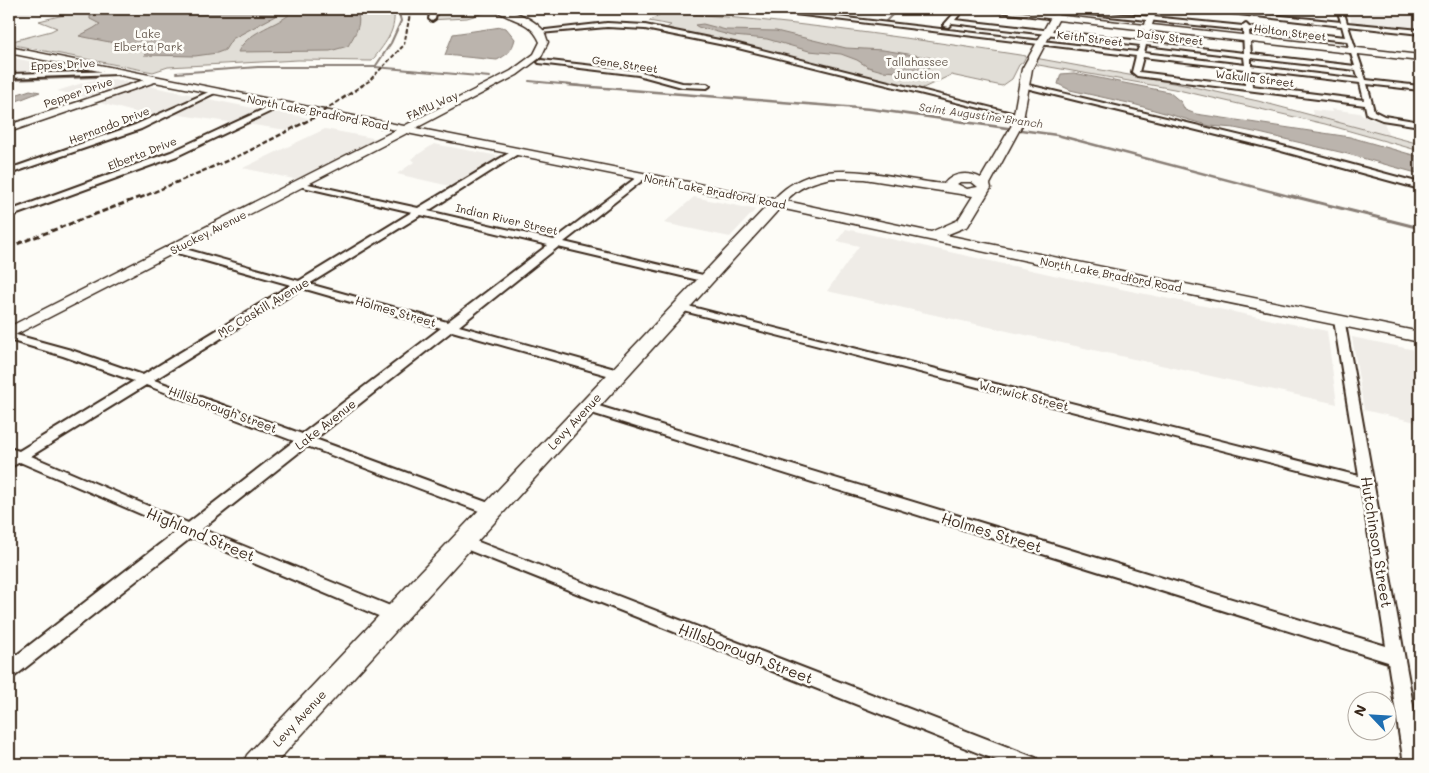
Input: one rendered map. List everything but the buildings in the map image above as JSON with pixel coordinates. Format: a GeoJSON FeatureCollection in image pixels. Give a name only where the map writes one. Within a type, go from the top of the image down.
{"type":"FeatureCollection","features":[{"type":"Feature","properties":{"kind":"street"},"geometry":{"type":"LineString","coordinates":[[498,9],[526,20],[545,31],[611,25],[649,28],[740,46],[1016,124]]}},
{"type":"Feature","properties":{"kind":"street"},"geometry":{"type":"LineString","coordinates":[[510,9],[536,20],[545,31]]}},
{"type":"Feature","properties":{"kind":"street","name":"Keith Street"},"geometry":{"type":"LineString","coordinates":[[757,9],[1420,88]]}},
{"type":"Feature","properties":{"kind":"street"},"geometry":{"type":"LineString","coordinates":[[942,30],[961,9]]}},
{"type":"Feature","properties":{"kind":"street","name":"Holton Street"},"geometry":{"type":"LineString","coordinates":[[978,9],[1058,11],[1247,33],[1352,50],[1420,58]]}},
{"type":"Feature","properties":{"kind":"street"},"geometry":{"type":"LineString","coordinates":[[1140,54],[1153,9]]}},
{"type":"Feature","properties":{"kind":"street"},"geometry":{"type":"LineString","coordinates":[[1198,9],[1245,11],[1420,32]]}},
{"type":"Feature","properties":{"kind":"street"},"geometry":{"type":"LineString","coordinates":[[432,19],[436,10]]}},
{"type":"Feature","properties":{"kind":"street"},"geometry":{"type":"LineString","coordinates":[[933,236],[963,223],[986,183],[1016,124],[1027,69],[1058,11]]}},
{"type":"Feature","properties":{"kind":"street"},"geometry":{"type":"LineString","coordinates":[[1245,11],[1249,88]]}},
{"type":"Feature","properties":{"kind":"street"},"geometry":{"type":"LineString","coordinates":[[1333,14],[1341,12],[1348,40],[1369,103],[1370,112],[1375,116],[1420,124]]}},
{"type":"Feature","properties":{"kind":"street"},"geometry":{"type":"LineString","coordinates":[[835,18],[842,13]]}},
{"type":"Feature","properties":{"kind":"street","name":"Daisy Street"},"geometry":{"type":"LineString","coordinates":[[950,21],[1357,68]]}},
{"type":"Feature","properties":{"kind":"street","name":"FAMU Way"},"geometry":{"type":"LineString","coordinates":[[407,130],[454,110],[522,75],[541,62],[552,48],[553,38],[545,31]]}},
{"type":"Feature","properties":{"kind":"street","name":"FAMU Way"},"geometry":{"type":"LineString","coordinates":[[407,130],[421,120],[527,65],[543,47],[545,31]]}},
{"type":"Feature","properties":{"kind":"street"},"geometry":{"type":"LineString","coordinates":[[1247,33],[1348,40]]}},
{"type":"Feature","properties":{"kind":"street","name":"North Lake Bradford Road"},"geometry":{"type":"LineString","coordinates":[[9,50],[776,204],[1420,337]]}},
{"type":"Feature","properties":{"kind":"street","name":"Wakulla Street"},"geometry":{"type":"LineString","coordinates":[[1140,54],[1135,72],[1138,74],[1369,103]]}},
{"type":"Feature","properties":{"kind":"street","name":"Gene Street"},"geometry":{"type":"LineString","coordinates":[[541,62],[638,74],[682,85],[707,86]]}},
{"type":"Feature","properties":{"kind":"street","name":"Eppes Drive"},"geometry":{"type":"LineString","coordinates":[[9,76],[118,72]]}},
{"type":"Feature","properties":{"kind":"street","name":"Pepper Drive"},"geometry":{"type":"LineString","coordinates":[[9,129],[156,79]]}},
{"type":"Feature","properties":{"kind":"street"},"geometry":{"type":"LineString","coordinates":[[1024,86],[1268,145],[1420,186]]}},
{"type":"Feature","properties":{"kind":"street","name":"Hernando Drive"},"geometry":{"type":"LineString","coordinates":[[9,172],[138,127],[215,92]]}},
{"type":"Feature","properties":{"kind":"street","name":"Elberta Drive"},"geometry":{"type":"LineString","coordinates":[[9,214],[174,154],[280,104]]}},
{"type":"Feature","properties":{"kind":"street","name":"Stuckey Avenue"},"geometry":{"type":"LineString","coordinates":[[9,334],[407,130]]}},
{"type":"Feature","properties":{"kind":"street","name":"Mc Caskill Avenue"},"geometry":{"type":"LineString","coordinates":[[12,457],[144,380],[518,152]]}},
{"type":"Feature","properties":{"kind":"street","name":"Levy Avenue"},"geometry":{"type":"LineString","coordinates":[[257,764],[776,204],[801,181],[820,175],[857,174],[916,185],[956,187]]}},
{"type":"Feature","properties":{"kind":"street","name":"Lake Avenue"},"geometry":{"type":"LineString","coordinates":[[9,671],[641,177]]}},
{"type":"Feature","properties":{"kind":"street"},"geometry":{"type":"LineString","coordinates":[[956,187],[958,178],[969,178],[986,183]]}},
{"type":"Feature","properties":{"kind":"street"},"geometry":{"type":"LineString","coordinates":[[956,187],[973,192],[986,183]]}},
{"type":"Feature","properties":{"kind":"street","name":"Indian River Street"},"geometry":{"type":"LineString","coordinates":[[302,184],[707,279]]}},
{"type":"Feature","properties":{"kind":"street"},"geometry":{"type":"LineString","coordinates":[[956,187],[974,202]]}},
{"type":"Feature","properties":{"kind":"street"},"geometry":{"type":"LineString","coordinates":[[963,223],[970,244]]}},
{"type":"Feature","properties":{"kind":"street","name":"Holmes Street"},"geometry":{"type":"LineString","coordinates":[[174,249],[618,374]]}},
{"type":"Feature","properties":{"kind":"street","name":"Warwick Street"},"geometry":{"type":"LineString","coordinates":[[680,307],[1367,483]]}},
{"type":"Feature","properties":{"kind":"street","name":"Hutchinson Street"},"geometry":{"type":"LineString","coordinates":[[1340,320],[1414,764]]}},
{"type":"Feature","properties":{"kind":"street","name":"Hillsborough Street"},"geometry":{"type":"LineString","coordinates":[[9,334],[144,380],[492,510]]}},
{"type":"Feature","properties":{"kind":"street","name":"Holmes Street"},"geometry":{"type":"LineString","coordinates":[[587,407],[1396,657]]}},
{"type":"Feature","properties":{"kind":"street","name":"Highland Street"},"geometry":{"type":"LineString","coordinates":[[12,457],[394,615]]}},
{"type":"Feature","properties":{"kind":"street","name":"Hillsborough Street"},"geometry":{"type":"LineString","coordinates":[[463,542],[1029,764]]}},
{"type":"Feature","properties":{"kind":"shaded area"},"geometry":{"type":"Polygon","coordinates":[[[9,9],[76,9],[53,14],[38,12],[9,18],[9,9]]]}},
{"type":"Feature","properties":{"kind":"shaded area"},"geometry":{"type":"Polygon","coordinates":[[[118,9],[355,9],[358,14],[359,23],[348,46],[330,51],[238,52],[247,40],[289,15],[277,15],[232,39],[225,50],[195,56],[144,55],[147,53],[140,48],[79,36],[100,24],[90,19],[90,16],[118,9]]]}},
{"type":"Feature","properties":{"kind":"shaded area"},"geometry":{"type":"Polygon","coordinates":[[[1348,9],[1420,9],[1420,31],[1352,24],[1348,9]]]}},
{"type":"Feature","properties":{"kind":"shaded area"},"geometry":{"type":"Polygon","coordinates":[[[703,24],[726,30],[776,31],[846,48],[883,50],[939,59],[932,66],[925,69],[899,72],[882,71],[868,67],[857,60],[841,54],[809,51],[767,39],[733,36],[695,25],[703,24]]]}},
{"type":"Feature","properties":{"kind":"shaded area"},"geometry":{"type":"Polygon","coordinates":[[[501,27],[506,28],[515,39],[509,52],[497,60],[445,55],[453,34],[501,27]]]}},
{"type":"Feature","properties":{"kind":"shaded area"},"geometry":{"type":"Polygon","coordinates":[[[9,57],[77,71],[9,75],[9,57]]]}},
{"type":"Feature","properties":{"kind":"shaded area"},"geometry":{"type":"Polygon","coordinates":[[[1074,73],[1169,92],[1181,102],[1185,110],[1196,114],[1350,137],[1420,157],[1420,174],[1344,153],[1259,133],[1210,126],[1133,104],[1070,90],[1058,84],[1061,74],[1074,73]]]}},
{"type":"Feature","properties":{"kind":"shaded area"},"geometry":{"type":"Polygon","coordinates":[[[114,79],[133,83],[90,98],[57,91],[89,81],[114,79]]]}},
{"type":"Feature","properties":{"kind":"shaded area"},"geometry":{"type":"Polygon","coordinates":[[[143,86],[199,96],[153,117],[96,102],[143,86]]]}},
{"type":"Feature","properties":{"kind":"shaded area"},"geometry":{"type":"Polygon","coordinates":[[[30,90],[40,92],[9,104],[9,97],[30,90]]]}},
{"type":"Feature","properties":{"kind":"shaded area"},"geometry":{"type":"Polygon","coordinates":[[[209,99],[262,111],[235,123],[173,114],[209,99]]]}},
{"type":"Feature","properties":{"kind":"shaded area"},"geometry":{"type":"Polygon","coordinates":[[[1331,109],[1359,113],[1373,120],[1384,122],[1389,136],[1313,115],[1312,110],[1332,112],[1331,109]]]}},
{"type":"Feature","properties":{"kind":"shaded area"},"geometry":{"type":"Polygon","coordinates":[[[274,112],[308,118],[287,130],[246,124],[274,112]]]}},
{"type":"Feature","properties":{"kind":"shaded area"},"geometry":{"type":"Polygon","coordinates":[[[325,129],[378,139],[298,180],[243,168],[325,129]]]}},
{"type":"Feature","properties":{"kind":"shaded area"},"geometry":{"type":"Polygon","coordinates":[[[434,144],[499,156],[499,159],[454,187],[397,174],[414,162],[411,159],[434,144]]]}},
{"type":"Feature","properties":{"kind":"shaded area"},"geometry":{"type":"Polygon","coordinates":[[[694,197],[755,210],[730,237],[664,223],[694,197]]]}},
{"type":"Feature","properties":{"kind":"shaded area"},"geometry":{"type":"Polygon","coordinates":[[[846,229],[1067,278],[1327,331],[1337,404],[827,291],[859,246],[837,241],[846,229]]]}},
{"type":"Feature","properties":{"kind":"shaded area"},"geometry":{"type":"Polygon","coordinates":[[[1352,337],[1420,351],[1420,423],[1364,410],[1352,337]]]}},
{"type":"Feature","properties":{"kind":"green space","name":"Lake Elberta Park"},"geometry":{"type":"Polygon","coordinates":[[[88,9],[392,9],[394,11],[394,19],[391,32],[385,44],[372,61],[298,60],[168,67],[153,72],[9,44],[9,42],[57,28],[39,21],[88,9]]]}},
{"type":"Feature","properties":{"kind":"green space"},"geometry":{"type":"Polygon","coordinates":[[[428,9],[482,9],[491,11],[467,18],[428,20],[428,9]]]}},
{"type":"Feature","properties":{"kind":"green space","name":"Tallahassee Junction"},"geometry":{"type":"Polygon","coordinates":[[[595,9],[671,12],[794,24],[1026,56],[1012,79],[1002,86],[951,75],[919,90],[665,29],[671,25],[649,21],[659,15],[595,9]]]}},
{"type":"Feature","properties":{"kind":"green space"},"geometry":{"type":"Polygon","coordinates":[[[1035,58],[1184,85],[1258,101],[1420,144],[1420,151],[1325,124],[1174,89],[1033,64],[1035,58]]]}},
{"type":"Feature","properties":{"kind":"waterway","name":"Saint Augustine Branch"},"geometry":{"type":"LineString","coordinates":[[375,67],[391,43],[401,21],[398,9]]}},
{"type":"Feature","properties":{"kind":"waterway"},"geometry":{"type":"LineString","coordinates":[[885,22],[895,12]]}},
{"type":"Feature","properties":{"kind":"waterway"},"geometry":{"type":"LineString","coordinates":[[176,73],[258,67],[375,67]]}},
{"type":"Feature","properties":{"kind":"waterway","name":"Saint Augustine Branch"},"geometry":{"type":"LineString","coordinates":[[375,67],[490,77]]}},
{"type":"Feature","properties":{"kind":"waterway"},"geometry":{"type":"LineString","coordinates":[[9,80],[97,77]]}},
{"type":"Feature","properties":{"kind":"waterway","name":"Saint Augustine Branch"},"geometry":{"type":"LineString","coordinates":[[529,81],[583,86]]}},
{"type":"Feature","properties":{"kind":"waterway","name":"Saint Augustine Branch"},"geometry":{"type":"LineString","coordinates":[[567,85],[871,109],[1057,135],[1296,198]]}},
{"type":"Feature","properties":{"kind":"waterway","name":"Saint Augustine Branch"},"geometry":{"type":"LineString","coordinates":[[1292,196],[1420,228]]}},
{"type":"Feature","properties":{"kind":"railway"},"geometry":{"type":"LineString","coordinates":[[361,86],[369,81],[404,45],[411,9]]}},
{"type":"Feature","properties":{"kind":"railway"},"geometry":{"type":"LineString","coordinates":[[140,198],[245,153],[313,118],[363,85]]}},
{"type":"Feature","properties":{"kind":"railway"},"geometry":{"type":"LineString","coordinates":[[9,247],[143,196]]}}]}
